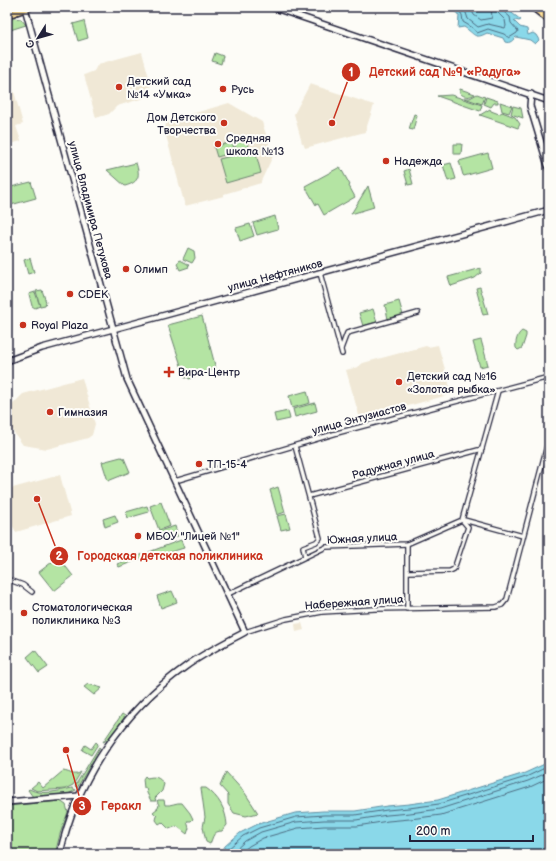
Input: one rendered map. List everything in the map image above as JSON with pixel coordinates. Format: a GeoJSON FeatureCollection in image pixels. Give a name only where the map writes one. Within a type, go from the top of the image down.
{"type":"FeatureCollection","features":[{"type":"Feature","properties":{"kind":"highway"},"geometry":{"type":"LineString","coordinates":[[534,7],[549,17]]}},
{"type":"Feature","properties":{"kind":"highway"},"geometry":{"type":"LineString","coordinates":[[543,7],[549,17]]}},
{"type":"Feature","properties":{"kind":"main road"},"geometry":{"type":"LineString","coordinates":[[272,7],[549,101]]}},
{"type":"Feature","properties":{"kind":"main road"},"geometry":{"type":"LineString","coordinates":[[7,15],[14,10],[27,8]]}},
{"type":"Feature","properties":{"kind":"main road","name":"улица Владимира Петухова"},"geometry":{"type":"LineString","coordinates":[[27,8],[130,387],[245,632]]}},
{"type":"Feature","properties":{"kind":"main road"},"geometry":{"type":"LineString","coordinates":[[530,94],[530,106],[549,169]]}},
{"type":"Feature","properties":{"kind":"main road","name":"улица Нефтяников"},"geometry":{"type":"LineString","coordinates":[[7,361],[42,348],[549,210]]}},
{"type":"Feature","properties":{"kind":"main road","name":"Набережная улица"},"geometry":{"type":"LineString","coordinates":[[60,854],[63,838],[78,796],[90,772],[106,747],[151,695],[168,680],[193,662],[245,632]]}},
{"type":"Feature","properties":{"kind":"main road"},"geometry":{"type":"LineString","coordinates":[[7,802],[78,796]]}},
{"type":"Feature","properties":{"kind":"street"},"geometry":{"type":"LineString","coordinates":[[320,273],[342,354]]}},
{"type":"Feature","properties":{"kind":"street"},"geometry":{"type":"LineString","coordinates":[[341,349],[347,333],[418,312]]}},
{"type":"Feature","properties":{"kind":"street","name":"улица Энтузиастов"},"geometry":{"type":"LineString","coordinates":[[175,481],[295,446],[549,377]]}},
{"type":"Feature","properties":{"kind":"street"},"geometry":{"type":"LineString","coordinates":[[462,520],[498,391]]}},
{"type":"Feature","properties":{"kind":"street"},"geometry":{"type":"LineString","coordinates":[[462,520],[523,536],[549,438]]}},
{"type":"Feature","properties":{"kind":"street"},"geometry":{"type":"LineString","coordinates":[[295,446],[320,538],[316,542],[303,547],[305,557]]}},
{"type":"Feature","properties":{"kind":"street","name":"Радужная улица"},"geometry":{"type":"LineString","coordinates":[[309,496],[482,449]]}},
{"type":"Feature","properties":{"kind":"street"},"geometry":{"type":"LineString","coordinates":[[408,572],[450,571],[454,569],[468,527],[462,520]]}},
{"type":"Feature","properties":{"kind":"street","name":"Южная улица"},"geometry":{"type":"LineString","coordinates":[[228,594],[326,547],[407,544],[462,520]]}},
{"type":"Feature","properties":{"kind":"street","name":"Набережная улица"},"geometry":{"type":"LineString","coordinates":[[245,632],[274,622],[310,614],[355,610],[496,607],[502,605],[507,599],[523,536]]}},
{"type":"Feature","properties":{"kind":"street"},"geometry":{"type":"LineString","coordinates":[[407,544],[408,608]]}},
{"type":"Feature","properties":{"kind":"street"},"geometry":{"type":"LineString","coordinates":[[7,579],[23,585],[32,592]]}},
{"type":"Feature","properties":{"kind":"shaded area","name":"Детский сад №14 «Умка»"},"geometry":{"type":"Polygon","coordinates":[[[142,52],[151,85],[144,98],[117,106],[109,114],[96,118],[84,75],[94,71],[98,64],[142,52]]]}},
{"type":"Feature","properties":{"kind":"shaded area"},"geometry":{"type":"Polygon","coordinates":[[[10,77],[23,124],[16,126],[21,141],[7,145],[7,78],[10,77]]]}},
{"type":"Feature","properties":{"kind":"shaded area"},"geometry":{"type":"Polygon","coordinates":[[[310,84],[374,105],[365,132],[305,148],[302,143],[294,114],[310,84]]]}},
{"type":"Feature","properties":{"kind":"shaded area","name":"Средняя школа №13"},"geometry":{"type":"Polygon","coordinates":[[[229,103],[262,122],[273,156],[261,183],[224,194],[224,196],[185,206],[164,128],[168,121],[229,103]]]}},
{"type":"Feature","properties":{"kind":"shaded area","name":"Детский сад №16 «Золотая рыбка»"},"geometry":{"type":"Polygon","coordinates":[[[438,345],[452,394],[360,419],[346,370],[358,367],[363,363],[426,346],[438,345]]]}},
{"type":"Feature","properties":{"kind":"shaded area","name":"Гимназия"},"geometry":{"type":"Polygon","coordinates":[[[82,378],[95,424],[92,435],[88,438],[47,449],[23,445],[7,423],[7,417],[11,406],[23,394],[82,378]]]}},
{"type":"Feature","properties":{"kind":"shaded area"},"geometry":{"type":"Polygon","coordinates":[[[60,475],[71,516],[16,532],[12,525],[7,506],[7,491],[9,489],[60,475]]]}},
{"type":"Feature","properties":{"kind":"shaded area"},"geometry":{"type":"Polygon","coordinates":[[[302,623],[304,630],[296,632],[295,624],[302,623]]]}},
{"type":"Feature","properties":{"kind":"green space"},"geometry":{"type":"Polygon","coordinates":[[[14,18],[21,19],[26,25],[7,31],[7,21],[14,18]]]}},
{"type":"Feature","properties":{"kind":"green space"},"geometry":{"type":"Polygon","coordinates":[[[84,21],[88,38],[78,41],[73,24],[84,21]]]}},
{"type":"Feature","properties":{"kind":"green space"},"geometry":{"type":"Polygon","coordinates":[[[215,53],[223,56],[221,64],[212,61],[215,53]]]}},
{"type":"Feature","properties":{"kind":"green space"},"geometry":{"type":"Polygon","coordinates":[[[460,89],[475,94],[472,96],[463,96],[460,93],[460,89]]]}},
{"type":"Feature","properties":{"kind":"green space"},"geometry":{"type":"Polygon","coordinates":[[[477,94],[485,97],[482,104],[464,98],[470,98],[477,94]]]}},
{"type":"Feature","properties":{"kind":"green space"},"geometry":{"type":"Polygon","coordinates":[[[451,95],[482,105],[480,111],[437,96],[451,95]]]}},
{"type":"Feature","properties":{"kind":"green space"},"geometry":{"type":"Polygon","coordinates":[[[486,97],[498,101],[498,103],[494,103],[491,107],[484,104],[486,97]]]}},
{"type":"Feature","properties":{"kind":"green space"},"geometry":{"type":"Polygon","coordinates":[[[500,102],[512,106],[509,113],[502,111],[500,102]]]}},
{"type":"Feature","properties":{"kind":"green space"},"geometry":{"type":"Polygon","coordinates":[[[513,106],[521,108],[523,118],[511,114],[513,106]]]}},
{"type":"Feature","properties":{"kind":"green space"},"geometry":{"type":"Polygon","coordinates":[[[490,109],[491,111],[499,114],[502,112],[515,117],[520,124],[518,128],[480,115],[490,109]]]}},
{"type":"Feature","properties":{"kind":"green space"},"geometry":{"type":"Polygon","coordinates":[[[414,114],[417,115],[413,130],[409,129],[414,114]]]}},
{"type":"Feature","properties":{"kind":"green space"},"geometry":{"type":"Polygon","coordinates":[[[247,139],[249,147],[236,150],[234,142],[247,139]]]}},
{"type":"Feature","properties":{"kind":"green space"},"geometry":{"type":"Polygon","coordinates":[[[232,142],[235,152],[217,157],[214,147],[232,142]]]}},
{"type":"Feature","properties":{"kind":"green space"},"geometry":{"type":"Polygon","coordinates":[[[454,144],[462,144],[461,154],[454,154],[454,144]]]}},
{"type":"Feature","properties":{"kind":"green space"},"geometry":{"type":"Polygon","coordinates":[[[255,150],[261,173],[226,183],[219,159],[255,150]]]}},
{"type":"Feature","properties":{"kind":"green space"},"geometry":{"type":"Polygon","coordinates":[[[488,153],[492,168],[464,176],[463,175],[459,161],[488,153]]]}},
{"type":"Feature","properties":{"kind":"green space"},"geometry":{"type":"Polygon","coordinates":[[[136,163],[138,178],[134,182],[125,186],[107,170],[136,163]]]}},
{"type":"Feature","properties":{"kind":"green space"},"geometry":{"type":"Polygon","coordinates":[[[451,163],[456,179],[448,181],[443,165],[451,163]]]}},
{"type":"Feature","properties":{"kind":"green space"},"geometry":{"type":"Polygon","coordinates":[[[340,167],[355,197],[324,215],[318,204],[316,205],[305,186],[340,167]]]}},
{"type":"Feature","properties":{"kind":"green space"},"geometry":{"type":"Polygon","coordinates":[[[409,169],[413,184],[408,185],[404,171],[409,169]]]}},
{"type":"Feature","properties":{"kind":"green space"},"geometry":{"type":"Polygon","coordinates":[[[31,182],[36,198],[7,206],[7,188],[31,182]]]}},
{"type":"Feature","properties":{"kind":"green space"},"geometry":{"type":"Polygon","coordinates":[[[368,186],[374,207],[351,214],[368,186]]]}},
{"type":"Feature","properties":{"kind":"green space"},"geometry":{"type":"Polygon","coordinates":[[[275,216],[278,229],[257,235],[253,223],[275,216]]]}},
{"type":"Feature","properties":{"kind":"green space"},"geometry":{"type":"Polygon","coordinates":[[[250,224],[254,236],[240,241],[236,228],[250,224]]]}},
{"type":"Feature","properties":{"kind":"green space"},"geometry":{"type":"Polygon","coordinates":[[[188,248],[194,251],[195,258],[192,263],[183,259],[188,248]]]}},
{"type":"Feature","properties":{"kind":"green space"},"geometry":{"type":"Polygon","coordinates":[[[30,258],[34,272],[28,274],[24,260],[30,258]]]}},
{"type":"Feature","properties":{"kind":"green space"},"geometry":{"type":"Polygon","coordinates":[[[180,260],[188,264],[189,267],[180,270],[177,264],[180,260]]]}},
{"type":"Feature","properties":{"kind":"green space"},"geometry":{"type":"Polygon","coordinates":[[[481,268],[481,273],[475,278],[451,286],[448,277],[481,268]]]}},
{"type":"Feature","properties":{"kind":"green space"},"geometry":{"type":"Polygon","coordinates":[[[480,287],[488,314],[483,315],[476,288],[480,287]]]}},
{"type":"Feature","properties":{"kind":"green space"},"geometry":{"type":"Polygon","coordinates":[[[42,290],[46,302],[45,305],[40,306],[36,291],[42,290]]]}},
{"type":"Feature","properties":{"kind":"green space"},"geometry":{"type":"Polygon","coordinates":[[[35,292],[40,306],[35,308],[32,306],[29,294],[35,292]]]}},
{"type":"Feature","properties":{"kind":"green space"},"geometry":{"type":"Polygon","coordinates":[[[399,301],[403,315],[388,319],[385,305],[399,301]]]}},
{"type":"Feature","properties":{"kind":"green space"},"geometry":{"type":"Polygon","coordinates":[[[373,309],[377,322],[363,326],[359,313],[373,309]]]}},
{"type":"Feature","properties":{"kind":"green space"},"geometry":{"type":"Polygon","coordinates":[[[202,316],[216,369],[189,379],[188,377],[185,378],[168,325],[202,316]]]}},
{"type":"Feature","properties":{"kind":"green space"},"geometry":{"type":"Polygon","coordinates":[[[522,331],[526,333],[526,336],[522,348],[518,350],[516,348],[516,341],[522,331]]]}},
{"type":"Feature","properties":{"kind":"green space"},"geometry":{"type":"Polygon","coordinates":[[[481,340],[488,365],[480,367],[473,342],[481,340]]]}},
{"type":"Feature","properties":{"kind":"green space"},"geometry":{"type":"Polygon","coordinates":[[[307,391],[310,403],[292,408],[289,396],[307,391]]]}},
{"type":"Feature","properties":{"kind":"green space"},"geometry":{"type":"Polygon","coordinates":[[[315,403],[317,411],[295,417],[293,409],[315,403]]]}},
{"type":"Feature","properties":{"kind":"green space"},"geometry":{"type":"Polygon","coordinates":[[[288,411],[290,419],[276,422],[274,414],[288,411]]]}},
{"type":"Feature","properties":{"kind":"green space"},"geometry":{"type":"Polygon","coordinates":[[[121,457],[124,458],[130,472],[108,481],[102,462],[121,457]]]}},
{"type":"Feature","properties":{"kind":"green space"},"geometry":{"type":"Polygon","coordinates":[[[278,487],[285,512],[277,515],[270,490],[278,487]]]}},
{"type":"Feature","properties":{"kind":"green space"},"geometry":{"type":"Polygon","coordinates":[[[161,502],[170,526],[159,530],[150,506],[161,502]]]}},
{"type":"Feature","properties":{"kind":"green space"},"geometry":{"type":"Polygon","coordinates":[[[147,506],[149,512],[128,518],[126,512],[147,506]]]}},
{"type":"Feature","properties":{"kind":"green space"},"geometry":{"type":"Polygon","coordinates":[[[286,514],[290,528],[281,530],[277,516],[286,514]]]}},
{"type":"Feature","properties":{"kind":"green space"},"geometry":{"type":"Polygon","coordinates":[[[115,515],[118,522],[105,527],[103,519],[115,515]]]}},
{"type":"Feature","properties":{"kind":"green space"},"geometry":{"type":"Polygon","coordinates":[[[175,526],[178,536],[163,541],[159,531],[175,526]]]}},
{"type":"Feature","properties":{"kind":"green space"},"geometry":{"type":"Polygon","coordinates":[[[181,540],[184,548],[157,556],[155,553],[119,567],[117,564],[181,540]]]}},
{"type":"Feature","properties":{"kind":"green space"},"geometry":{"type":"Polygon","coordinates":[[[56,559],[60,559],[73,576],[54,591],[39,572],[56,559]]]}},
{"type":"Feature","properties":{"kind":"green space"},"geometry":{"type":"Polygon","coordinates":[[[172,591],[177,602],[161,608],[157,596],[172,591]]]}},
{"type":"Feature","properties":{"kind":"green space"},"geometry":{"type":"Polygon","coordinates":[[[35,650],[48,667],[39,673],[27,657],[35,650]]]}},
{"type":"Feature","properties":{"kind":"green space"},"geometry":{"type":"Polygon","coordinates":[[[88,684],[102,688],[94,695],[84,687],[88,684]]]}},
{"type":"Feature","properties":{"kind":"green space"},"geometry":{"type":"Polygon","coordinates":[[[122,714],[125,716],[118,727],[106,741],[103,742],[122,714]]]}},
{"type":"Feature","properties":{"kind":"green space"},"geometry":{"type":"Polygon","coordinates":[[[96,742],[98,744],[91,755],[82,750],[85,745],[91,749],[96,742]]]}},
{"type":"Feature","properties":{"kind":"green space"},"geometry":{"type":"Polygon","coordinates":[[[99,747],[100,748],[77,788],[75,786],[99,747]]]}},
{"type":"Feature","properties":{"kind":"green space"},"geometry":{"type":"Polygon","coordinates":[[[63,771],[74,774],[81,772],[73,785],[65,789],[37,791],[31,788],[38,782],[43,788],[63,771]]]}},
{"type":"Feature","properties":{"kind":"green space"},"geometry":{"type":"Polygon","coordinates":[[[226,772],[245,793],[258,813],[246,816],[234,813],[228,804],[228,795],[220,786],[226,772]]]}},
{"type":"Feature","properties":{"kind":"green space"},"geometry":{"type":"Polygon","coordinates":[[[145,776],[147,778],[157,778],[164,784],[162,791],[155,798],[156,801],[151,801],[146,788],[144,788],[143,779],[145,776]]]}},
{"type":"Feature","properties":{"kind":"green space"},"geometry":{"type":"Polygon","coordinates":[[[72,788],[76,790],[68,794],[33,797],[28,790],[45,793],[72,788]]]}},
{"type":"Feature","properties":{"kind":"green space"},"geometry":{"type":"Polygon","coordinates":[[[201,788],[206,788],[215,795],[225,814],[227,825],[222,831],[215,833],[210,844],[206,842],[203,827],[205,817],[201,788]]]}},
{"type":"Feature","properties":{"kind":"green space"},"geometry":{"type":"Polygon","coordinates":[[[158,800],[164,800],[165,805],[182,803],[193,819],[191,821],[187,821],[189,828],[187,834],[177,826],[169,829],[162,822],[159,824],[156,820],[157,816],[153,812],[158,808],[158,800]]]}},
{"type":"Feature","properties":{"kind":"green space"},"geometry":{"type":"Polygon","coordinates":[[[60,801],[66,805],[68,812],[55,854],[7,854],[7,806],[60,801]]]}},
{"type":"Feature","properties":{"kind":"water"},"geometry":{"type":"Polygon","coordinates":[[[452,7],[504,7],[521,20],[514,21],[520,27],[527,29],[528,35],[533,33],[539,40],[535,44],[530,40],[516,37],[511,41],[505,42],[503,38],[487,33],[477,36],[464,27],[458,28],[459,16],[452,7]]]}},
{"type":"Feature","properties":{"kind":"water"},"geometry":{"type":"Polygon","coordinates":[[[549,762],[549,854],[220,854],[225,846],[240,833],[258,824],[295,813],[355,811],[438,800],[525,773],[549,762]]]}},
{"type":"Feature","properties":{"kind":"place","name":"Детский сад №14 «Умка»"},"geometry":{"type":"Point","coordinates":[119,87]}},
{"type":"Feature","properties":{"kind":"place","name":"Русь"},"geometry":{"type":"Point","coordinates":[223,89]}},
{"type":"Feature","properties":{"kind":"place","name":"Дом Детского Творчества"},"geometry":{"type":"Point","coordinates":[224,123]}},
{"type":"Feature","properties":{"kind":"place","name":"Детский сад №9 «Радуга»"},"geometry":{"type":"Point","coordinates":[332,123]}},
{"type":"Feature","properties":{"kind":"place","name":"Средняя школа №13"},"geometry":{"type":"Point","coordinates":[218,144]}},
{"type":"Feature","properties":{"kind":"place","name":"Надежда"},"geometry":{"type":"Point","coordinates":[386,161]}},
{"type":"Feature","properties":{"kind":"place","name":"Олимп"},"geometry":{"type":"Point","coordinates":[126,269]}},
{"type":"Feature","properties":{"kind":"place","name":"CDEK"},"geometry":{"type":"Point","coordinates":[70,294]}},
{"type":"Feature","properties":{"kind":"place","name":"Royal Plaza"},"geometry":{"type":"Point","coordinates":[23,325]}},
{"type":"Feature","properties":{"kind":"place","name":"Вира-Центр"},"geometry":{"type":"Point","coordinates":[169,372]}},
{"type":"Feature","properties":{"kind":"place","name":"Детский сад №16 «Золотая рыбка»"},"geometry":{"type":"Point","coordinates":[399,382]}},
{"type":"Feature","properties":{"kind":"place","name":"Гимназия"},"geometry":{"type":"Point","coordinates":[50,412]}},
{"type":"Feature","properties":{"kind":"place","name":"ТП-15-4"},"geometry":{"type":"Point","coordinates":[199,464]}},
{"type":"Feature","properties":{"kind":"place","name":"Городская детская поликлиника"},"geometry":{"type":"Point","coordinates":[37,499]}},
{"type":"Feature","properties":{"kind":"place","name":"МБОУ \"Лицей №1\""},"geometry":{"type":"Point","coordinates":[138,536]}},
{"type":"Feature","properties":{"kind":"place","name":"Стоматологическая поликлиника №3"},"geometry":{"type":"Point","coordinates":[24,613]}},
{"type":"Feature","properties":{"kind":"place","name":"Геракл"},"geometry":{"type":"Point","coordinates":[66,750]}}]}
